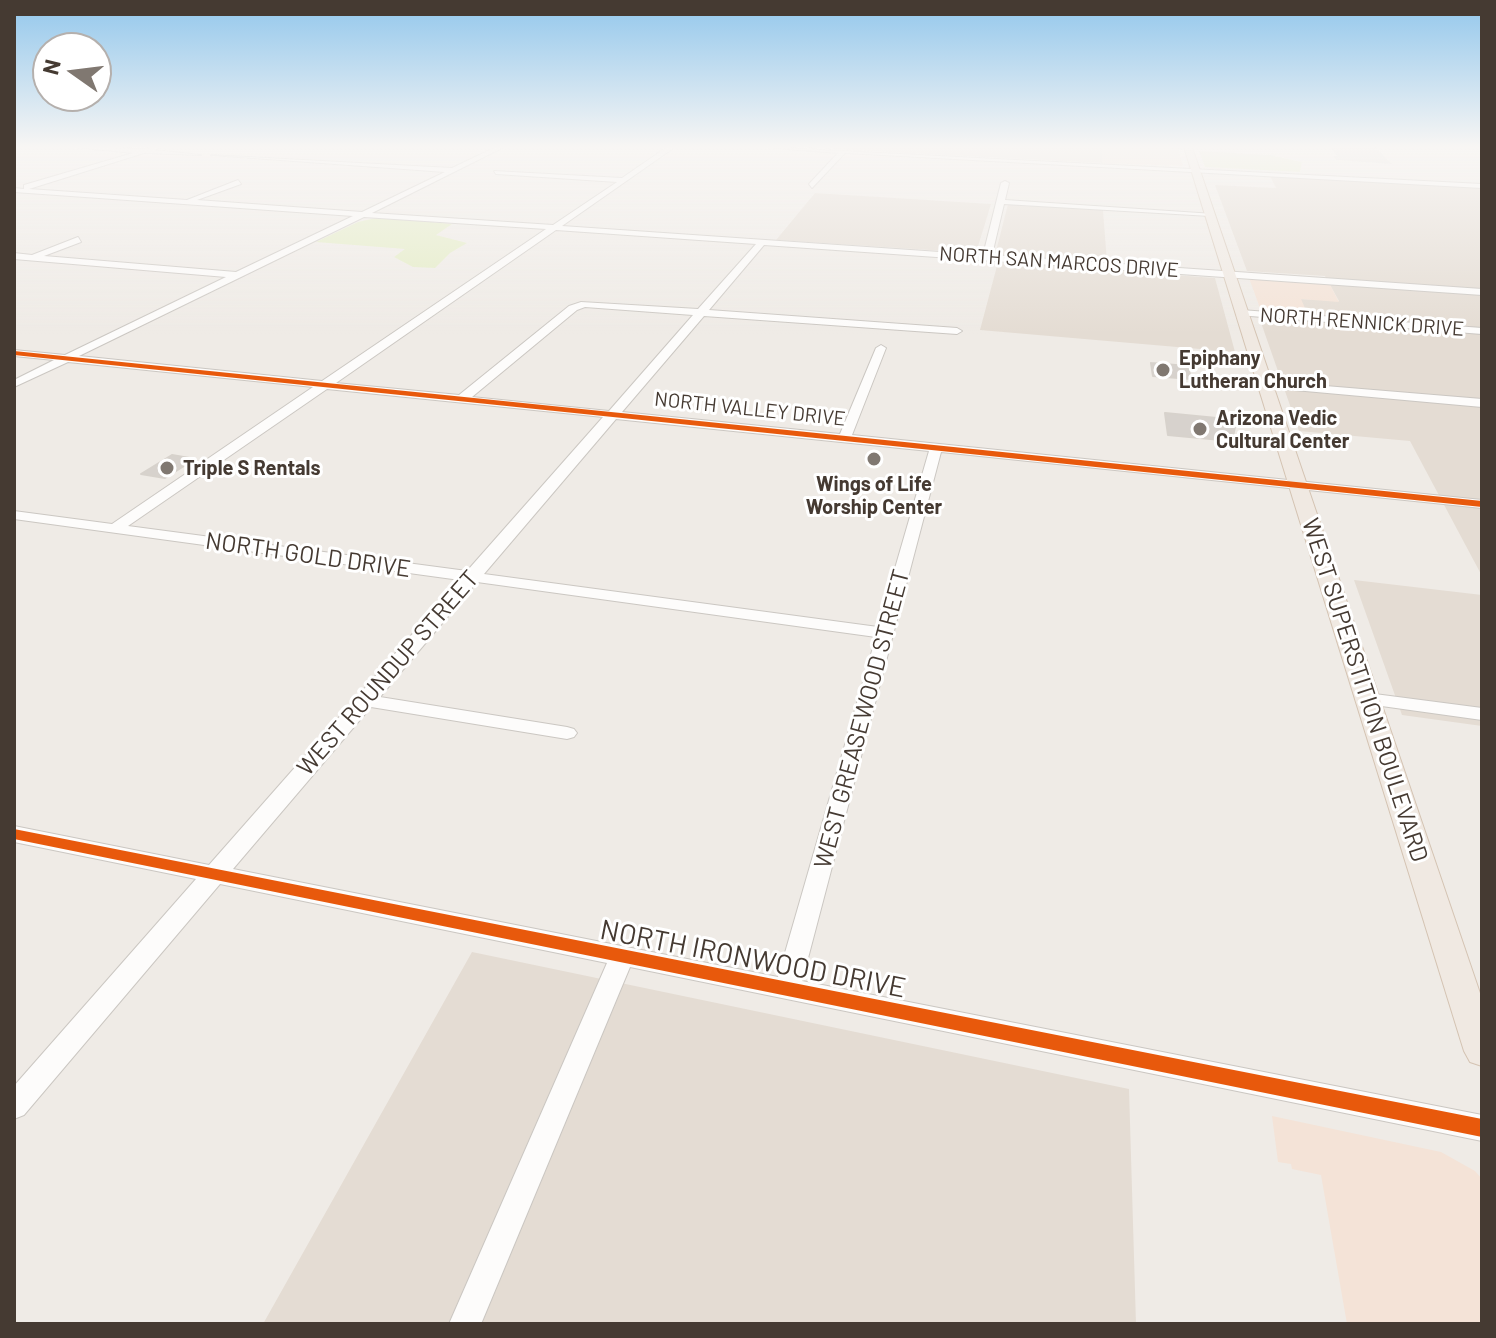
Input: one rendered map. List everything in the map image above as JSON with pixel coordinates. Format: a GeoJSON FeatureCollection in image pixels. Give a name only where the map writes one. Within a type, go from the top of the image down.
{"type":"FeatureCollection","features":[{"type":"Feature","properties":{"kind":"main road","name":"WEST SUPERSTITION BOULEVARD"},"geometry":{"type":"LineString","coordinates":[[1208,209],[1482,1051]]}},
{"type":"Feature","properties":{"kind":"street","name":"NORTH SAN MARCOS DRIVE"},"geometry":{"type":"LineString","coordinates":[[295,209],[1482,292]]}},
{"type":"Feature","properties":{"kind":"street"},"geometry":{"type":"LineString","coordinates":[[14,384],[373,209]]}},
{"type":"Feature","properties":{"kind":"street"},"geometry":{"type":"LineString","coordinates":[[114,529],[582,209]]}},
{"type":"Feature","properties":{"kind":"street"},"geometry":{"type":"LineString","coordinates":[[987,257],[999,209]]}},
{"type":"Feature","properties":{"kind":"street"},"geometry":{"type":"LineString","coordinates":[[1131,209],[1210,214]]}},
{"type":"Feature","properties":{"kind":"street"},"geometry":{"type":"LineString","coordinates":[[31,258],[78,240]]}},
{"type":"Feature","properties":{"kind":"street","name":"WEST ROUNDUP STREET"},"geometry":{"type":"LineString","coordinates":[[14,1106],[762,242]]}},
{"type":"Feature","properties":{"kind":"street"},"geometry":{"type":"LineString","coordinates":[[14,256],[238,275]]}},
{"type":"Feature","properties":{"kind":"street"},"geometry":{"type":"LineString","coordinates":[[462,399],[573,308],[584,304],[957,331]]}},
{"type":"Feature","properties":{"kind":"street","name":"NORTH RENNICK DRIVE"},"geometry":{"type":"LineString","coordinates":[[1241,313],[1482,331]]}},
{"type":"Feature","properties":{"kind":"street"},"geometry":{"type":"LineString","coordinates":[[844,439],[881,348]]}},
{"type":"Feature","properties":{"kind":"street","name":"NORTH VALLEY DRIVE"},"geometry":{"type":"LineString","coordinates":[[14,353],[1482,504]]}},
{"type":"Feature","properties":{"kind":"street"},"geometry":{"type":"LineString","coordinates":[[1265,385],[1482,403]]}},
{"type":"Feature","properties":{"kind":"street","name":"WEST GREASEWOOD STREET"},"geometry":{"type":"LineString","coordinates":[[787,990],[936,448]]}},
{"type":"Feature","properties":{"kind":"street","name":"NORTH GOLD DRIVE"},"geometry":{"type":"LineString","coordinates":[[14,515],[887,633]]}},
{"type":"Feature","properties":{"kind":"street"},"geometry":{"type":"LineString","coordinates":[[1367,699],[1482,714]]}},
{"type":"Feature","properties":{"kind":"street"},"geometry":{"type":"LineString","coordinates":[[364,700],[567,733]]}},
{"type":"Feature","properties":{"kind":"street","name":"NORTH IRONWOOD DRIVE"},"geometry":{"type":"LineString","coordinates":[[14,834],[1482,1128]]}},
{"type":"Feature","properties":{"kind":"street"},"geometry":{"type":"LineString","coordinates":[[465,1324],[622,957]]}},
{"type":"Feature","properties":{"kind":"shaded area"},"geometry":{"type":"Polygon","coordinates":[[[801,209],[989,209],[976,253],[776,240],[801,209]]]}},
{"type":"Feature","properties":{"kind":"shaded area"},"geometry":{"type":"Polygon","coordinates":[[[1007,209],[1103,210],[1107,262],[995,255],[1007,209]]]}},
{"type":"Feature","properties":{"kind":"shaded area"},"geometry":{"type":"Polygon","coordinates":[[[1224,209],[1482,209],[1482,576],[1410,441],[1299,431],[1259,317],[1310,321],[1300,299],[1339,301],[1325,276],[1247,271],[1224,209]]]}},
{"type":"Feature","properties":{"kind":"shaded area"},"geometry":{"type":"Polygon","coordinates":[[[998,262],[1215,278],[1235,352],[980,330],[998,262]]]}},
{"type":"Feature","properties":{"kind":"shaded area"},"geometry":{"type":"Polygon","coordinates":[[[1249,278],[1329,283],[1339,302],[1301,299],[1308,315],[1261,311],[1249,278]]]}},
{"type":"Feature","properties":{"kind":"shaded area"},"geometry":{"type":"Polygon","coordinates":[[[1354,580],[1482,595],[1482,726],[1402,715],[1354,580]]]}},
{"type":"Feature","properties":{"kind":"shaded area"},"geometry":{"type":"Polygon","coordinates":[[[472,952],[1129,1089],[1136,1324],[263,1324],[472,952]]]}},
{"type":"Feature","properties":{"kind":"shaded area"},"geometry":{"type":"Polygon","coordinates":[[[1272,1116],[1441,1152],[1475,1171],[1482,1179],[1482,1324],[1347,1324],[1321,1175],[1292,1169],[1291,1164],[1278,1162],[1272,1116]]]}},
{"type":"Feature","properties":{"kind":"green space"},"geometry":{"type":"Polygon","coordinates":[[[380,217],[452,224],[436,235],[467,243],[450,253],[435,268],[413,267],[394,257],[405,249],[316,242],[358,222],[380,217]]]}},
{"type":"Feature","properties":{"kind":"building","name":"Epiphany Lutheran Church"},"geometry":{"type":"Polygon","coordinates":[[[1151,363],[1188,366],[1191,379],[1153,376],[1151,363]]]}},
{"type":"Feature","properties":{"kind":"building","name":"Arizona Vedic Cultural Center"},"geometry":{"type":"Polygon","coordinates":[[[1165,413],[1227,419],[1229,427],[1235,427],[1232,441],[1168,435],[1165,413]]]}},
{"type":"Feature","properties":{"kind":"building","name":"Triple S Rentals"},"geometry":{"type":"Polygon","coordinates":[[[172,455],[195,459],[165,478],[141,474],[172,455]]]}},
{"type":"Feature","properties":{"kind":"cycle path"},"geometry":{"type":"LineString","coordinates":[[14,353],[1482,504]]}},
{"type":"Feature","properties":{"kind":"cycle path"},"geometry":{"type":"LineString","coordinates":[[14,834],[1482,1128]]}},
{"type":"Feature","properties":{"kind":"place","name":"Epiphany Lutheran Church"},"geometry":{"type":"Point","coordinates":[1163,370]}},
{"type":"Feature","properties":{"kind":"place","name":"Arizona Vedic Cultural Center"},"geometry":{"type":"Point","coordinates":[1200,429]}},
{"type":"Feature","properties":{"kind":"place","name":"Wings of Life Worship Center"},"geometry":{"type":"Point","coordinates":[874,459]}},
{"type":"Feature","properties":{"kind":"place","name":"Triple S Rentals"},"geometry":{"type":"Point","coordinates":[167,468]}}]}
